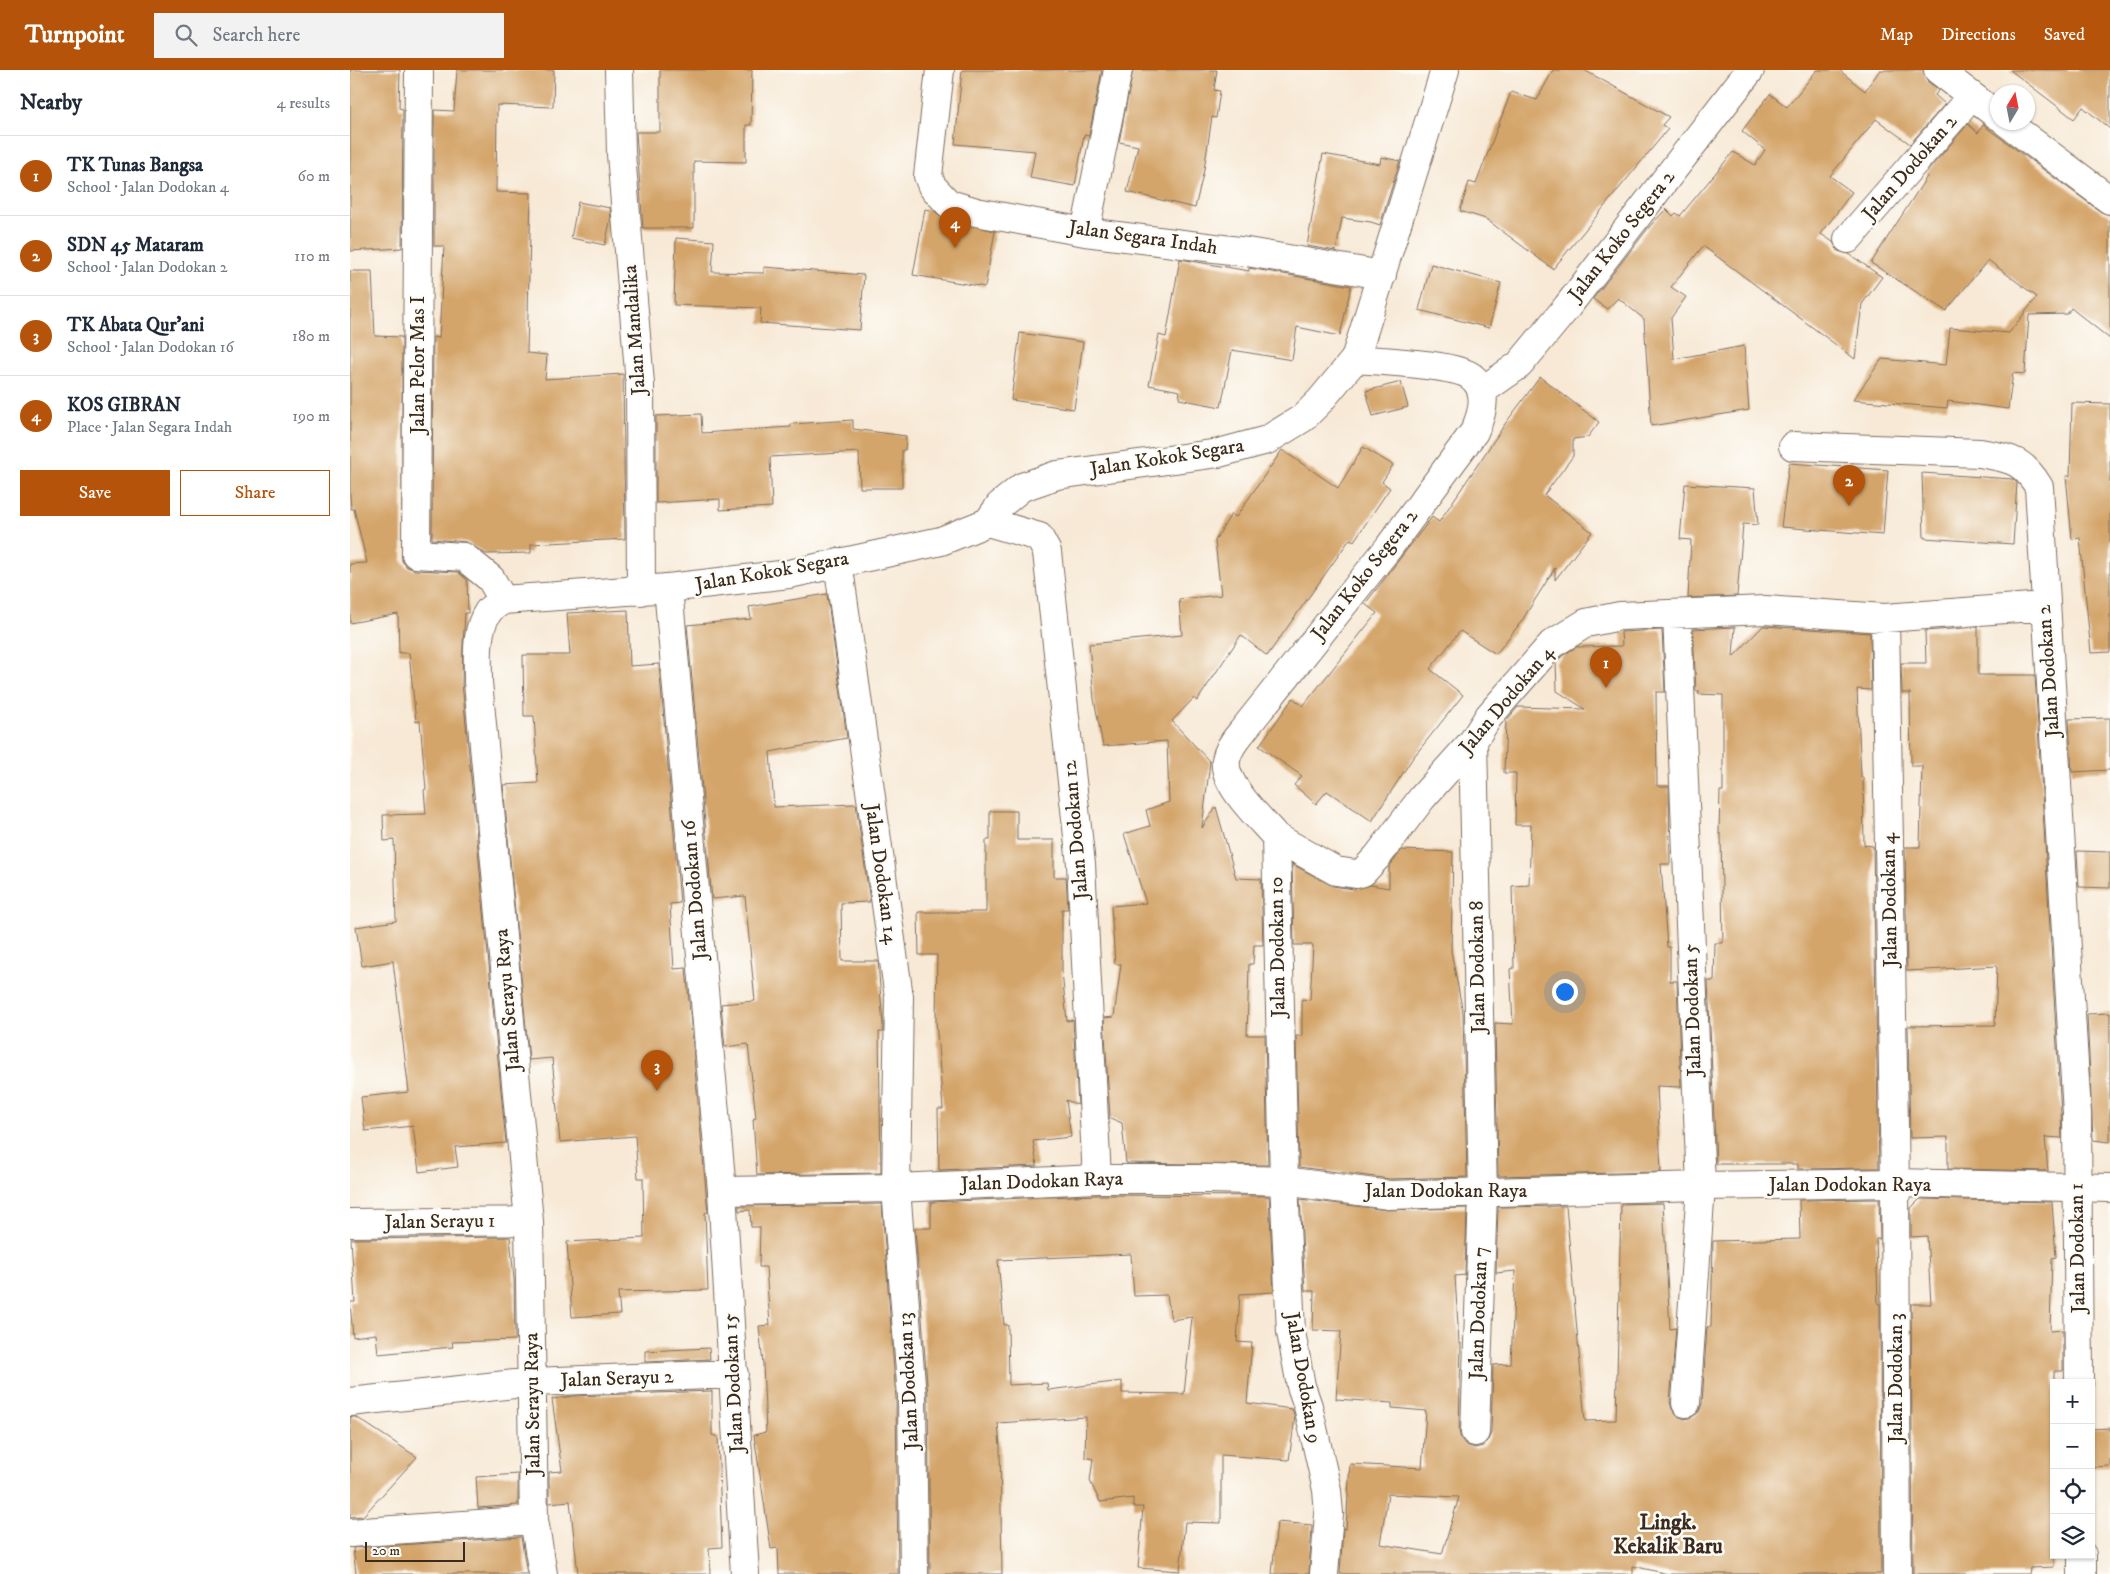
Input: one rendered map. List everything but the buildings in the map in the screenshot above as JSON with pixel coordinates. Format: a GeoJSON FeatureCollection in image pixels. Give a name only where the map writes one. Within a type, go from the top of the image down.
{"type":"FeatureCollection","features":[{"type":"Feature","properties":{"kind":"street","name":"Jalan Pelor Mas I"},"geometry":{"type":"LineString","coordinates":[[419,70],[416,554],[464,557],[491,579],[503,600]]}},
{"type":"Feature","properties":{"kind":"street","name":"Jalan Mandalika"},"geometry":{"type":"LineString","coordinates":[[619,70],[621,154],[640,384],[641,591]]}},
{"type":"Feature","properties":{"kind":"street","name":"Jalan Segara Indah"},"geometry":{"type":"LineString","coordinates":[[940,70],[928,176],[932,186],[948,204],[976,212],[1085,232],[1247,252],[1382,275]]}},
{"type":"Feature","properties":{"kind":"street"},"geometry":{"type":"LineString","coordinates":[[1085,232],[1118,70]]}},
{"type":"Feature","properties":{"kind":"street","name":"Jalan Kokok Segara"},"geometry":{"type":"LineString","coordinates":[[668,588],[790,574],[838,562],[941,542],[988,522],[1000,505],[1022,488],[1057,475],[1219,453],[1267,440],[1303,418],[1320,401],[1355,359],[1445,70]]}},
{"type":"Feature","properties":{"kind":"street","name":"Jalan Koko Segera 2"},"geometry":{"type":"LineString","coordinates":[[1276,836],[1238,793],[1227,774],[1226,761],[1230,747],[1394,539],[1474,432],[1482,402],[1519,365],[1567,307],[1750,70]]}},
{"type":"Feature","properties":{"kind":"street"},"geometry":{"type":"LineString","coordinates":[[1938,70],[1990,110]]}},
{"type":"Feature","properties":{"kind":"street","name":"Jalan Dodokan 2"},"geometry":{"type":"LineString","coordinates":[[1848,239],[1971,97]]}},
{"type":"Feature","properties":{"kind":"street"},"geometry":{"type":"LineString","coordinates":[[2017,130],[2110,200]]}},
{"type":"Feature","properties":{"kind":"street"},"geometry":{"type":"LineString","coordinates":[[1355,359],[1449,369],[1472,377],[1482,402]]}},
{"type":"Feature","properties":{"kind":"street","name":"Jalan Dodokan 2"},"geometry":{"type":"LineString","coordinates":[[1794,446],[1980,453],[2008,459],[2028,470],[2039,487],[2077,1113]]}},
{"type":"Feature","properties":{"kind":"street","name":"Jalan Dodokan 12"},"geometry":{"type":"LineString","coordinates":[[988,522],[1039,537],[1047,552],[1081,864],[1097,1179]]}},
{"type":"Feature","properties":{"kind":"street","name":"Jalan Dodokan 14"},"geometry":{"type":"LineString","coordinates":[[838,562],[898,997],[896,1188]]}},
{"type":"Feature","properties":{"kind":"street"},"geometry":{"type":"LineString","coordinates":[[503,600],[668,588]]}},
{"type":"Feature","properties":{"kind":"street","name":"Jalan Dodokan 16"},"geometry":{"type":"LineString","coordinates":[[668,588],[722,1191]]}},
{"type":"Feature","properties":{"kind":"street","name":"Jalan Serayu Raya"},"geometry":{"type":"LineString","coordinates":[[503,600],[488,611],[482,624],[478,682],[529,1221],[534,1520],[543,1574]]}},
{"type":"Feature","properties":{"kind":"street","name":"Jalan Dodokan 4"},"geometry":{"type":"LineString","coordinates":[[1276,836],[1336,871],[1356,874],[1363,872],[1377,857],[1422,798],[1474,741],[1489,716],[1552,644],[1586,623],[1620,616],[1677,616],[1765,610],[1885,618],[2045,606]]}},
{"type":"Feature","properties":{"kind":"street","name":"Jalan Dodokan 5"},"geometry":{"type":"LineString","coordinates":[[1677,616],[1701,1186],[1686,1404]]}},
{"type":"Feature","properties":{"kind":"street","name":"Jalan Dodokan 4"},"geometry":{"type":"LineString","coordinates":[[1885,618],[1895,1183]]}},
{"type":"Feature","properties":{"kind":"street","name":"Jalan Dodokan 8"},"geometry":{"type":"LineString","coordinates":[[1474,741],[1482,1193]]}},
{"type":"Feature","properties":{"kind":"street","name":"Jalan Dodokan 10"},"geometry":{"type":"LineString","coordinates":[[1276,836],[1284,1181]]}},
{"type":"Feature","properties":{"kind":"street","name":"Jalan Dodokan 1"},"geometry":{"type":"LineString","coordinates":[[2077,1113],[2079,1379]]}},
{"type":"Feature","properties":{"kind":"street","name":"Jalan Dodokan Raya"},"geometry":{"type":"LineString","coordinates":[[722,1191],[896,1188],[1097,1179],[1284,1181],[1390,1195],[1701,1186],[1895,1183],[2110,1188]]}},
{"type":"Feature","properties":{"kind":"street","name":"Jalan Dodokan 9"},"geometry":{"type":"LineString","coordinates":[[1284,1181],[1291,1332],[1301,1386],[1308,1406],[1327,1490],[1329,1514],[1324,1574]]}},
{"type":"Feature","properties":{"kind":"street","name":"Jalan Dodokan 3"},"geometry":{"type":"LineString","coordinates":[[1895,1183],[1897,1574]]}},
{"type":"Feature","properties":{"kind":"street","name":"Jalan Dodokan 13"},"geometry":{"type":"LineString","coordinates":[[896,1188],[912,1397],[914,1574]]}},
{"type":"Feature","properties":{"kind":"street","name":"Jalan Dodokan 15"},"geometry":{"type":"LineString","coordinates":[[722,1191],[745,1574]]}},
{"type":"Feature","properties":{"kind":"street","name":"Jalan Dodokan 7"},"geometry":{"type":"LineString","coordinates":[[1475,1432],[1482,1193]]}},
{"type":"Feature","properties":{"kind":"street","name":"Jalan Serayu 1"},"geometry":{"type":"LineString","coordinates":[[350,1223],[529,1221]]}},
{"type":"Feature","properties":{"kind":"street","name":"Jalan Serayu 2"},"geometry":{"type":"LineString","coordinates":[[350,1402],[533,1382],[734,1374]]}},
{"type":"Feature","properties":{"kind":"street"},"geometry":{"type":"LineString","coordinates":[[350,1533],[534,1520]]}},
{"type":"Feature","properties":{"kind":"street"},"geometry":{"type":"LineString","coordinates":[[2082,1559],[2082,1574]]}},
{"type":"Feature","properties":{"kind":"place","name":"KOS GIBRAN"},"geometry":{"type":"Point","coordinates":[955,248]}},
{"type":"Feature","properties":{"kind":"place","name":"SDN 45 Mataram"},"geometry":{"type":"Point","coordinates":[1849,506]}},
{"type":"Feature","properties":{"kind":"place","name":"TK Tunas Bangsa"},"geometry":{"type":"Point","coordinates":[1606,688]}},
{"type":"Feature","properties":{"kind":"place","name":"TK Abata Qur'ani"},"geometry":{"type":"Point","coordinates":[657,1091]}},
{"type":"Feature","properties":{"kind":"district","name":"Lingk. Kekalik Baru"},"geometry":{"type":"Point","coordinates":[1668,1535]}}]}
